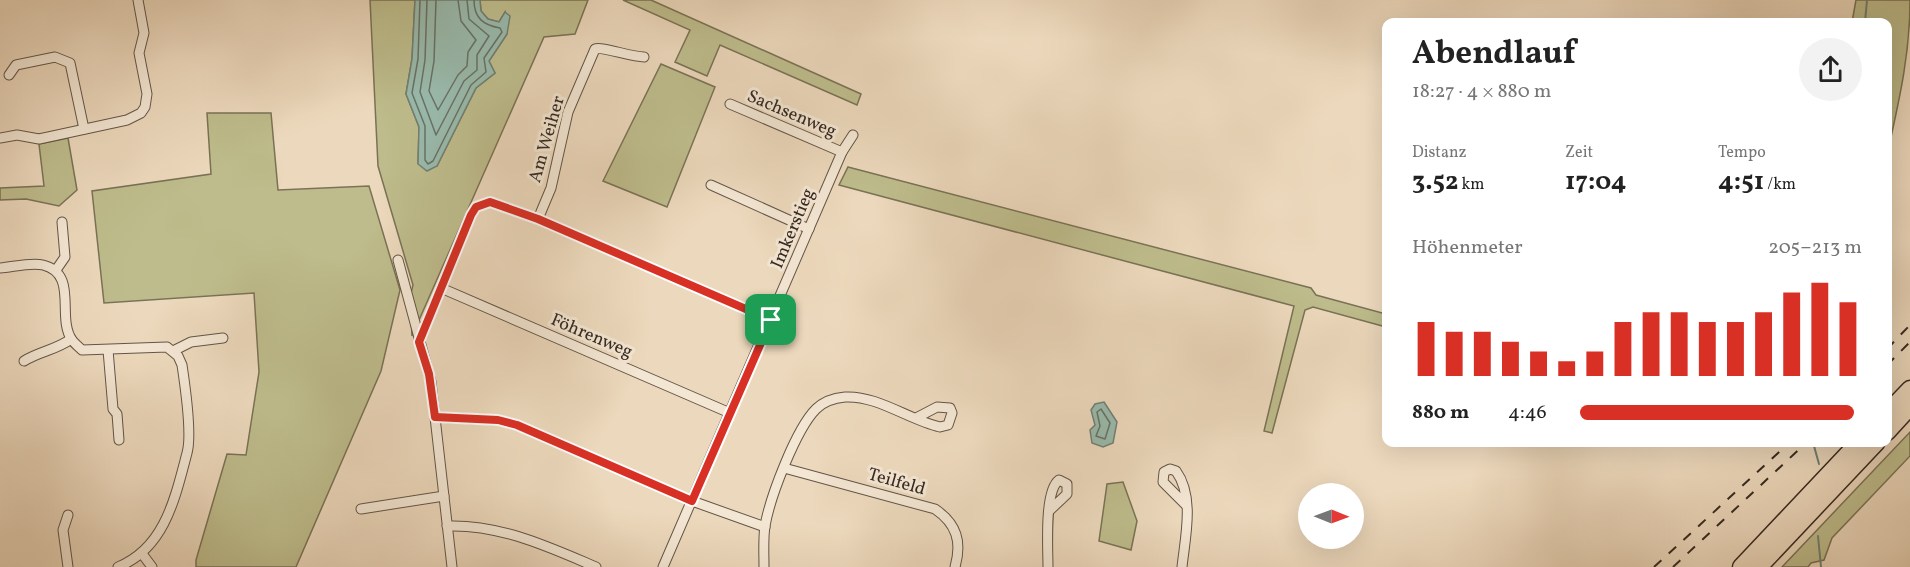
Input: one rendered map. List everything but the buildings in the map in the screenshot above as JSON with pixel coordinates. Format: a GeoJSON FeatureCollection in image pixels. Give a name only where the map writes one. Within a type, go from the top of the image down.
{"type":"FeatureCollection","features":[{"type":"Feature","properties":{"kind":"highway"},"geometry":{"type":"LineString","coordinates":[[1892,408],[1910,389]]}},
{"type":"Feature","properties":{"kind":"highway"},"geometry":{"type":"LineString","coordinates":[[1892,427],[1910,407]]}},
{"type":"Feature","properties":{"kind":"highway"},"geometry":{"type":"LineString","coordinates":[[1741,567],[1854,447]]}},
{"type":"Feature","properties":{"kind":"highway"},"geometry":{"type":"LineString","coordinates":[[1758,567],[1872,447]]}},
{"type":"Feature","properties":{"kind":"street"},"geometry":{"type":"LineString","coordinates":[[0,138],[17,135],[39,139],[135,118],[145,106],[147,94],[140,52],[144,33],[138,0]]}},
{"type":"Feature","properties":{"kind":"street","name":"Am Weiher"},"geometry":{"type":"LineString","coordinates":[[538,219],[553,179],[568,112],[595,49],[603,47],[626,57],[644,57]]}},
{"type":"Feature","properties":{"kind":"street"},"geometry":{"type":"LineString","coordinates":[[9,75],[16,66],[55,57],[64,59],[73,70],[84,129]]}},
{"type":"Feature","properties":{"kind":"street","name":"Sachsenweg"},"geometry":{"type":"LineString","coordinates":[[730,104],[842,152]]}},
{"type":"Feature","properties":{"kind":"street","name":"Imkerstieg"},"geometry":{"type":"LineString","coordinates":[[663,567],[842,152],[853,135]]}},
{"type":"Feature","properties":{"kind":"street"},"geometry":{"type":"LineString","coordinates":[[711,185],[809,229]]}},
{"type":"Feature","properties":{"kind":"street"},"geometry":{"type":"LineString","coordinates":[[419,342],[476,207],[482,203],[499,203],[771,320]]}},
{"type":"Feature","properties":{"kind":"street"},"geometry":{"type":"LineString","coordinates":[[56,270],[65,257],[62,222]]}},
{"type":"Feature","properties":{"kind":"street"},"geometry":{"type":"LineString","coordinates":[[398,260],[429,374],[452,567]]}},
{"type":"Feature","properties":{"kind":"street"},"geometry":{"type":"LineString","coordinates":[[0,268],[41,265],[56,270],[62,280],[67,329],[71,339],[82,350],[156,346],[173,351],[183,365],[187,453],[168,515],[143,555],[118,567]]}},
{"type":"Feature","properties":{"kind":"street","name":"Föhrenweg"},"geometry":{"type":"LineString","coordinates":[[441,288],[730,413]]}},
{"type":"Feature","properties":{"kind":"street"},"geometry":{"type":"LineString","coordinates":[[173,351],[191,342],[223,338]]}},
{"type":"Feature","properties":{"kind":"street"},"geometry":{"type":"LineString","coordinates":[[24,361],[43,351],[56,350],[71,339]]}},
{"type":"Feature","properties":{"kind":"street"},"geometry":{"type":"LineString","coordinates":[[108,350],[112,409],[117,414],[119,440]]}},
{"type":"Feature","properties":{"kind":"street"},"geometry":{"type":"LineString","coordinates":[[764,567],[765,527],[784,468],[809,417],[818,407],[831,400],[858,398],[916,418]]}},
{"type":"Feature","properties":{"kind":"street"},"geometry":{"type":"LineString","coordinates":[[435,417],[498,420],[517,425],[692,501],[765,527]]}},
{"type":"Feature","properties":{"kind":"street","name":"Teilfeld"},"geometry":{"type":"LineString","coordinates":[[784,468],[935,509],[952,524],[958,536],[959,549],[955,567]]}},
{"type":"Feature","properties":{"kind":"street"},"geometry":{"type":"LineString","coordinates":[[361,509],[444,496]]}},
{"type":"Feature","properties":{"kind":"street"},"geometry":{"type":"LineString","coordinates":[[1182,567],[1186,505]]}},
{"type":"Feature","properties":{"kind":"street"},"geometry":{"type":"LineString","coordinates":[[1048,567],[1049,511]]}},
{"type":"Feature","properties":{"kind":"street"},"geometry":{"type":"LineString","coordinates":[[68,515],[63,530],[68,567]]}},
{"type":"Feature","properties":{"kind":"street"},"geometry":{"type":"LineString","coordinates":[[447,526],[492,530],[535,542],[596,567]]}},
{"type":"Feature","properties":{"kind":"street"},"geometry":{"type":"LineString","coordinates":[[143,555],[152,567]]}},
{"type":"Feature","properties":{"kind":"shaded area"},"geometry":{"type":"Polygon","coordinates":[[[370,0],[415,0],[412,59],[406,94],[419,127],[418,163],[437,166],[476,88],[495,73],[489,61],[507,34],[505,12],[499,22],[488,19],[481,11],[480,0],[588,0],[575,34],[544,37],[412,336],[410,297],[413,285],[378,166],[370,0]]]}},
{"type":"Feature","properties":{"kind":"shaded area"},"geometry":{"type":"Polygon","coordinates":[[[623,0],[651,0],[861,94],[857,105],[720,45],[707,76],[675,62],[690,30],[623,0]]]}},
{"type":"Feature","properties":{"kind":"shaded area"},"geometry":{"type":"Polygon","coordinates":[[[1856,0],[1910,0],[1906,59],[1892,133],[1892,18],[1853,18],[1856,0]]]}},
{"type":"Feature","properties":{"kind":"shaded area"},"geometry":{"type":"Polygon","coordinates":[[[661,64],[715,87],[667,207],[603,181],[661,64]]]}},
{"type":"Feature","properties":{"kind":"shaded area"},"geometry":{"type":"Polygon","coordinates":[[[207,113],[271,113],[278,190],[369,186],[400,290],[381,371],[296,567],[196,567],[196,560],[227,454],[246,455],[259,372],[254,293],[104,303],[92,191],[211,174],[207,113]]]}},
{"type":"Feature","properties":{"kind":"shaded area"},"geometry":{"type":"Polygon","coordinates":[[[68,138],[77,190],[59,206],[26,199],[0,200],[0,188],[44,186],[39,144],[68,138]]]}},
{"type":"Feature","properties":{"kind":"shaded area"},"geometry":{"type":"Polygon","coordinates":[[[848,167],[1311,288],[1316,295],[1382,313],[1382,326],[1313,307],[1305,310],[1272,433],[1264,431],[1294,306],[839,185],[848,167]]]}},
{"type":"Feature","properties":{"kind":"shaded area"},"geometry":{"type":"Polygon","coordinates":[[[1910,432],[1910,456],[1832,538],[1824,560],[1811,563],[1808,567],[1782,567],[1910,432]]]}},
{"type":"Feature","properties":{"kind":"shaded area"},"geometry":{"type":"Polygon","coordinates":[[[1123,482],[1137,521],[1131,550],[1099,541],[1107,484],[1123,482]]]}},
{"type":"Feature","properties":{"kind":"water"},"geometry":{"type":"Polygon","coordinates":[[[415,0],[480,0],[481,11],[488,19],[499,22],[505,12],[510,16],[507,34],[489,61],[495,73],[476,88],[437,166],[427,171],[418,164],[419,127],[406,94],[412,59],[415,0]]]}},
{"type":"Feature","properties":{"kind":"water"},"geometry":{"type":"Polygon","coordinates":[[[1104,402],[1117,422],[1113,443],[1103,447],[1092,443],[1090,430],[1095,425],[1091,410],[1095,404],[1104,402]]]}},
{"type":"Feature","properties":{"kind":"waterway"},"geometry":{"type":"LineString","coordinates":[[1865,18],[1867,0]]}},
{"type":"Feature","properties":{"kind":"waterway"},"geometry":{"type":"LineString","coordinates":[[1814,447],[1819,464]]}},
{"type":"Feature","properties":{"kind":"waterway"},"geometry":{"type":"LineString","coordinates":[[1818,536],[1821,567]]}},
{"type":"Feature","properties":{"kind":"railway"},"geometry":{"type":"LineString","coordinates":[[1892,344],[1910,325]]}},
{"type":"Feature","properties":{"kind":"railway"},"geometry":{"type":"LineString","coordinates":[[1892,360],[1910,342]]}},
{"type":"Feature","properties":{"kind":"railway"},"geometry":{"type":"LineString","coordinates":[[1654,567],[1785,447]]}},
{"type":"Feature","properties":{"kind":"railway"},"geometry":{"type":"LineString","coordinates":[[1673,567],[1802,447]]}},
{"type":"Feature","properties":{"kind":"route"},"geometry":{"type":"LineString","coordinates":[[490,202],[499,203],[538,219],[771,320],[692,501],[508,422],[435,417],[429,374],[419,342],[471,215],[476,207],[490,202]]}}]}
